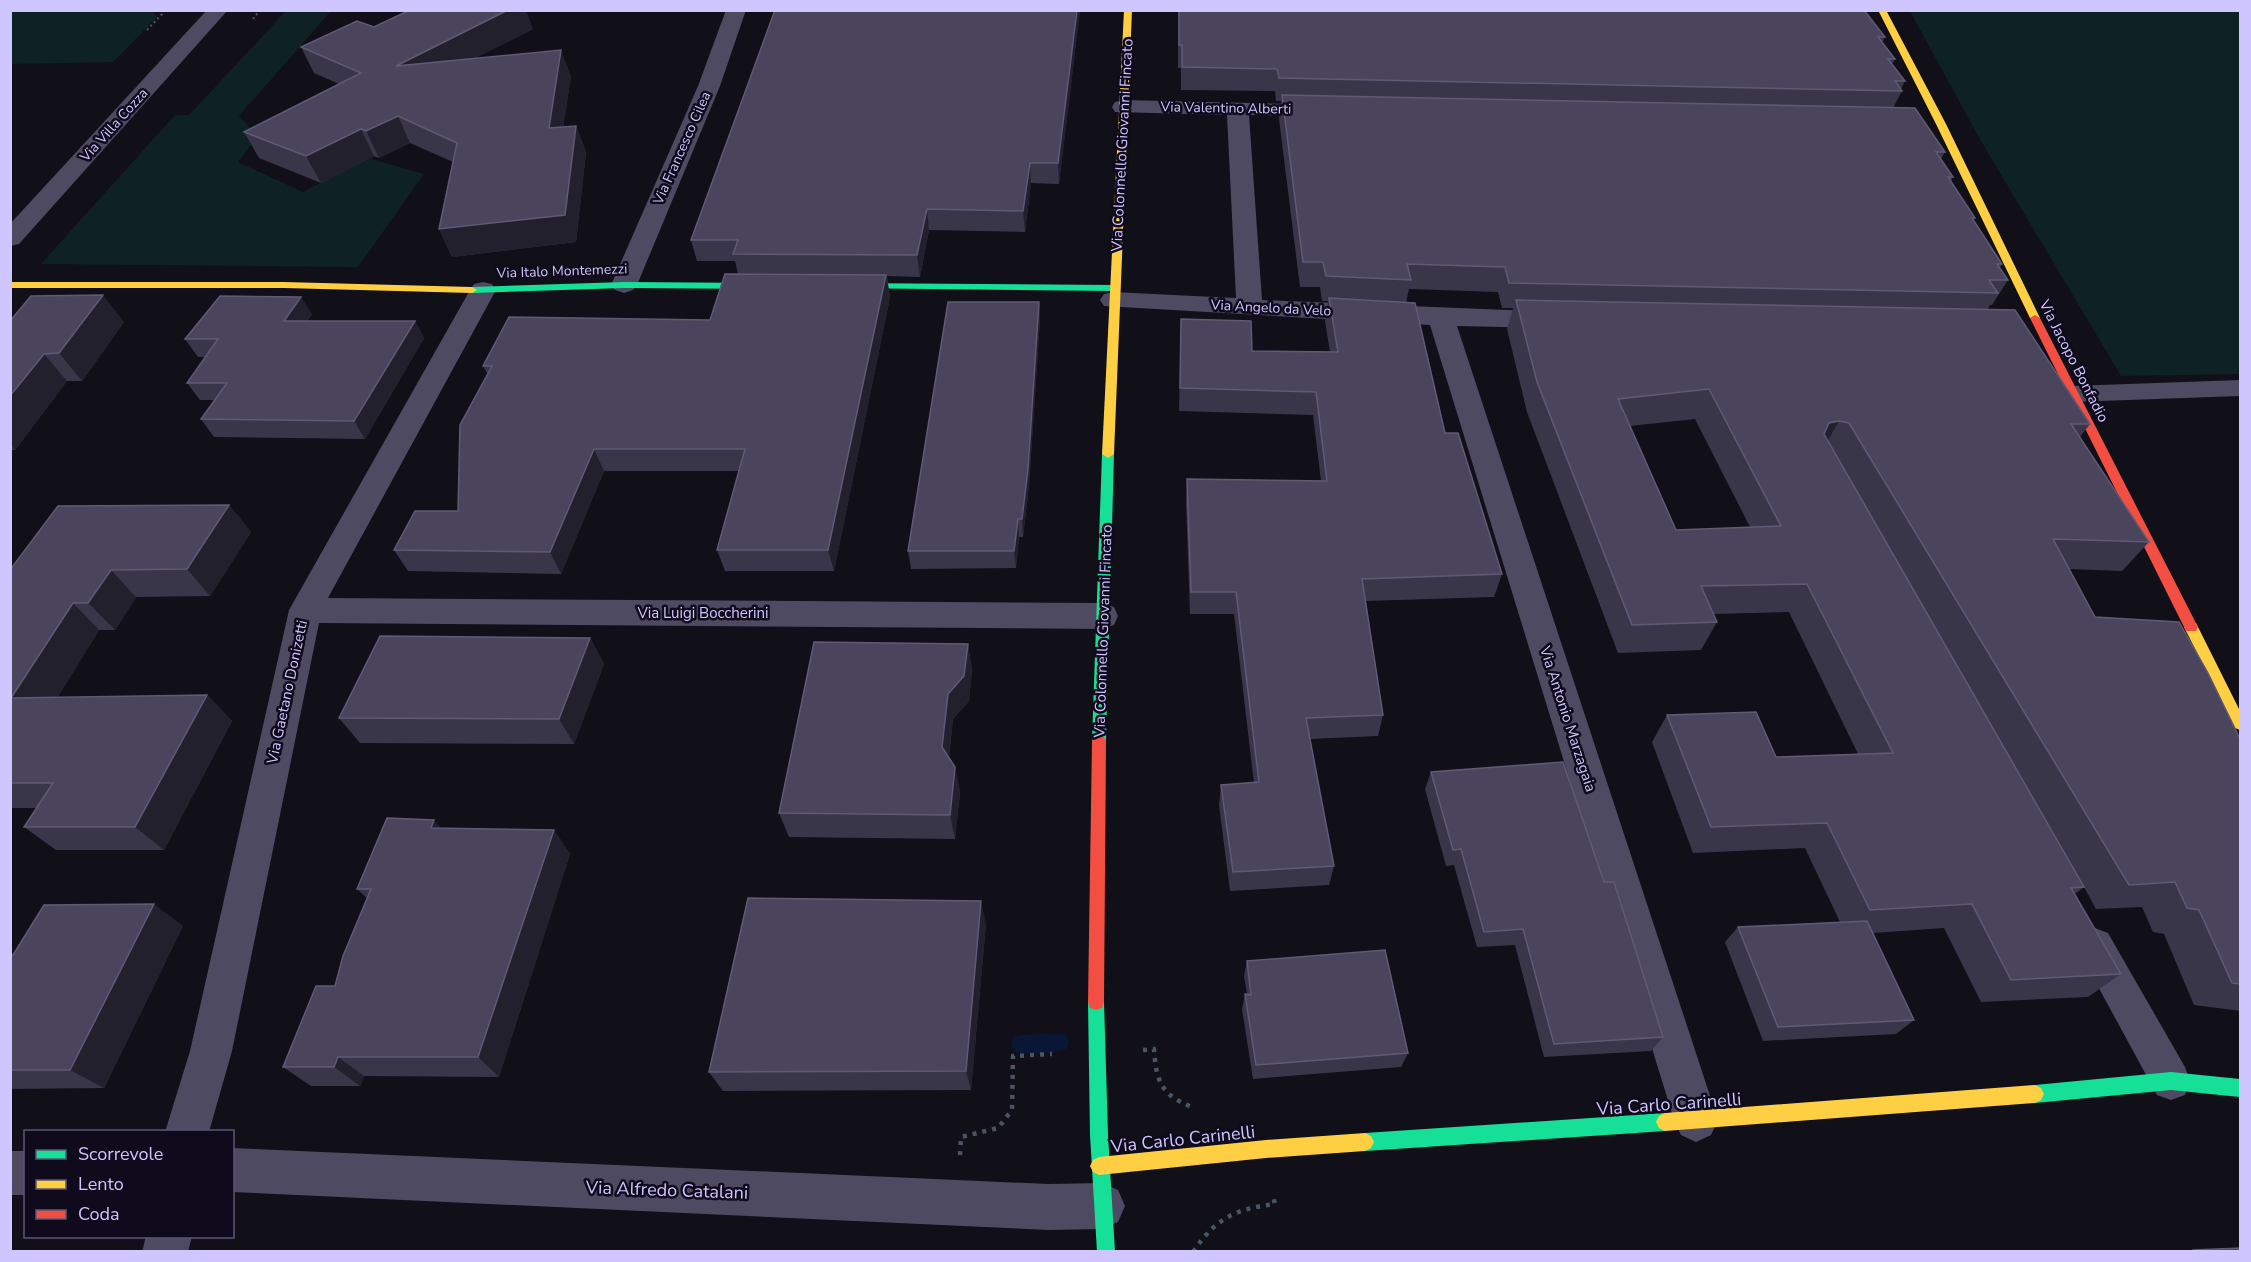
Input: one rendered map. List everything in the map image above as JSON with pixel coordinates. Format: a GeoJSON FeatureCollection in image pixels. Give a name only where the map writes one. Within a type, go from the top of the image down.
{"type":"FeatureCollection","features":[{"type":"Feature","properties":{"kind":"street","name":"Via Villa Cozza"},"geometry":{"type":"LineString","coordinates":[[10,239],[218,10]]}},
{"type":"Feature","properties":{"kind":"street","name":"Via Francesco Cilea"},"geometry":{"type":"LineString","coordinates":[[624,285],[709,86],[736,10]]}},
{"type":"Feature","properties":{"kind":"street","name":"Via Colonnello Giovanni Fincato"},"geometry":{"type":"LineString","coordinates":[[1106,1251],[1100,1186],[1097,865],[1101,616],[1128,10]]}},
{"type":"Feature","properties":{"kind":"street","name":"Via Jacopo Bonfadio"},"geometry":{"type":"LineString","coordinates":[[1882,10],[1941,124],[2028,330],[2072,394],[2241,724]]}},
{"type":"Feature","properties":{"kind":"street","name":"Via Valentino Alberti"},"geometry":{"type":"LineString","coordinates":[[1123,107],[1345,111]]}},
{"type":"Feature","properties":{"kind":"street"},"geometry":{"type":"LineString","coordinates":[[1238,108],[1249,307]]}},
{"type":"Feature","properties":{"kind":"street"},"geometry":{"type":"LineString","coordinates":[[1917,123],[1941,124]]}},
{"type":"Feature","properties":{"kind":"street","name":"Via Italo Montemezzi"},"geometry":{"type":"LineString","coordinates":[[10,285],[284,285],[483,290],[624,285],[776,286]]}},
{"type":"Feature","properties":{"kind":"street"},"geometry":{"type":"LineString","coordinates":[[834,286],[1114,294]]}},
{"type":"Feature","properties":{"kind":"street","name":"Via Gaetano Donizetti"},"geometry":{"type":"LineString","coordinates":[[187,1130],[211,1051],[305,610],[483,290]]}},
{"type":"Feature","properties":{"kind":"street","name":"Via Angelo da Velo"},"geometry":{"type":"LineString","coordinates":[[1114,294],[1249,307],[1441,317],[1584,320]]}},
{"type":"Feature","properties":{"kind":"street","name":"Via Antonio Marzagaia"},"geometry":{"type":"LineString","coordinates":[[1441,317],[1696,1120]]}},
{"type":"Feature","properties":{"kind":"street","name":"Via Luigi Boccherini"},"geometry":{"type":"LineString","coordinates":[[305,610],[1101,616]]}},
{"type":"Feature","properties":{"kind":"street","name":"Via Carlo Carinelli"},"geometry":{"type":"LineString","coordinates":[[1100,1186],[1266,1149],[1696,1120],[2171,1081],[2241,1088]]}},
{"type":"Feature","properties":{"kind":"street","name":"Via Alfredo Catalani"},"geometry":{"type":"LineString","coordinates":[[234,1170],[1049,1207],[1100,1186]]}},
{"type":"Feature","properties":{"kind":"lane"},"geometry":{"type":"LineString","coordinates":[[2072,394],[2241,388]]}},
{"type":"Feature","properties":{"kind":"lane"},"geometry":{"type":"LineString","coordinates":[[2078,916],[2171,1081]]}},
{"type":"Feature","properties":{"kind":"path"},"geometry":{"type":"LineString","coordinates":[[147,30],[162,14],[161,10]]}},
{"type":"Feature","properties":{"kind":"green space"},"geometry":{"type":"Polygon","coordinates":[[[152,10],[157,17],[113,62],[11,64],[11,11],[152,10]]]}},
{"type":"Feature","properties":{"kind":"green space"},"geometry":{"type":"Polygon","coordinates":[[[286,11],[331,11],[239,116],[258,136],[238,162],[303,192],[368,158],[424,174],[358,267],[41,264],[175,115],[189,115],[286,11]]]}},
{"type":"Feature","properties":{"kind":"green space"},"geometry":{"type":"Polygon","coordinates":[[[1910,11],[2240,11],[2240,374],[2121,376],[1978,136],[1910,11]]]}},
{"type":"Feature","properties":{"kind":"building"},"geometry":{"type":"Polygon","coordinates":[[[410,10],[508,10],[396,66],[561,50],[549,128],[576,126],[565,215],[439,229],[457,143],[398,116],[366,131],[361,129],[306,156],[244,132],[361,73],[301,47],[357,21],[374,27],[410,10]]]}},
{"type":"Feature","properties":{"kind":"building"},"geometry":{"type":"Polygon","coordinates":[[[775,10],[1077,10],[1058,163],[1030,163],[1023,211],[927,209],[917,255],[733,254],[738,240],[691,240],[775,10]]]}},
{"type":"Feature","properties":{"kind":"building"},"geometry":{"type":"Polygon","coordinates":[[[1179,10],[1864,10],[1885,37],[1878,37],[1895,59],[1888,59],[1905,81],[1895,81],[1902,91],[1279,78],[1277,69],[1182,67],[1182,45],[1179,45],[1179,10]]]}},
{"type":"Feature","properties":{"kind":"building"},"geometry":{"type":"Polygon","coordinates":[[[1282,95],[1915,108],[1945,152],[1936,152],[1953,177],[1948,177],[1975,218],[1972,218],[2002,264],[1997,264],[2008,280],[1989,280],[1998,293],[1509,283],[1505,267],[1407,264],[1411,280],[1326,276],[1323,262],[1303,262],[1282,95]]]}},
{"type":"Feature","properties":{"kind":"building"},"geometry":{"type":"Polygon","coordinates":[[[725,274],[886,275],[828,550],[717,550],[745,449],[594,449],[550,552],[394,550],[415,511],[458,511],[460,425],[492,366],[483,366],[509,317],[710,320],[725,274]]]}},
{"type":"Feature","properties":{"kind":"building"},"geometry":{"type":"Polygon","coordinates":[[[103,295],[59,353],[44,354],[10,396],[10,321],[31,296],[103,295]]]}},
{"type":"Feature","properties":{"kind":"building"},"geometry":{"type":"Polygon","coordinates":[[[220,296],[301,297],[284,321],[415,321],[354,421],[201,419],[227,383],[187,383],[218,339],[185,339],[220,296]]]}},
{"type":"Feature","properties":{"kind":"building"},"geometry":{"type":"Polygon","coordinates":[[[1329,298],[1415,303],[1445,433],[1458,433],[1502,574],[1362,579],[1383,715],[1306,718],[1334,866],[1233,872],[1221,785],[1259,782],[1236,592],[1191,592],[1187,479],[1327,481],[1316,392],[1180,388],[1181,319],[1251,321],[1252,351],[1338,352],[1329,298]]]}},
{"type":"Feature","properties":{"kind":"building"},"geometry":{"type":"Polygon","coordinates":[[[1516,300],[2015,310],[2090,424],[2071,424],[2149,542],[2053,539],[2095,617],[2179,622],[2208,673],[2241,741],[2241,984],[2232,983],[2199,910],[2187,908],[2175,882],[2129,885],[1849,423],[1839,421],[1829,423],[1824,434],[2084,887],[2071,888],[2121,974],[2011,980],[1972,904],[1870,910],[1827,823],[1711,827],[1667,715],[1756,712],[1776,757],[1893,753],[1807,584],[1701,586],[1717,622],[1632,625],[1537,382],[1516,300]],[[1709,389],[1618,399],[1676,530],[1781,526],[1709,389]]]}},
{"type":"Feature","properties":{"kind":"building"},"geometry":{"type":"Polygon","coordinates":[[[948,302],[1039,302],[1028,469],[1022,519],[1018,519],[1014,551],[908,551],[948,302]]]}},
{"type":"Feature","properties":{"kind":"building"},"geometry":{"type":"Polygon","coordinates":[[[229,505],[187,569],[111,570],[88,603],[73,603],[11,698],[207,695],[135,827],[24,827],[53,783],[10,783],[10,570],[58,506],[229,505]]]}},
{"type":"Feature","properties":{"kind":"building"},"geometry":{"type":"Polygon","coordinates":[[[380,636],[590,638],[559,719],[339,718],[380,636]]]}},
{"type":"Feature","properties":{"kind":"building"},"geometry":{"type":"Polygon","coordinates":[[[814,642],[968,644],[964,676],[948,694],[942,747],[955,767],[950,815],[779,813],[814,642]]]}},
{"type":"Feature","properties":{"kind":"building"},"geometry":{"type":"Polygon","coordinates":[[[1563,762],[1604,882],[1614,882],[1663,1037],[1554,1044],[1523,929],[1484,932],[1461,849],[1453,850],[1431,772],[1563,762]]]}},
{"type":"Feature","properties":{"kind":"building"},"geometry":{"type":"Polygon","coordinates":[[[387,818],[434,820],[431,828],[554,830],[478,1057],[338,1057],[334,1067],[283,1067],[316,986],[335,986],[343,956],[371,889],[357,889],[387,818]]]}},
{"type":"Feature","properties":{"kind":"building"},"geometry":{"type":"Polygon","coordinates":[[[748,898],[981,901],[966,1071],[709,1072],[748,898]]]}},
{"type":"Feature","properties":{"kind":"building"},"geometry":{"type":"Polygon","coordinates":[[[154,904],[70,1070],[10,1070],[10,955],[13,955],[44,905],[154,904]]]}},
{"type":"Feature","properties":{"kind":"building"},"geometry":{"type":"Polygon","coordinates":[[[1867,921],[1914,1020],[1778,1027],[1738,927],[1867,921]]]}},
{"type":"Feature","properties":{"kind":"building"},"geometry":{"type":"Polygon","coordinates":[[[1385,950],[1408,1053],[1256,1065],[1245,994],[1251,995],[1247,961],[1385,950]]]}},
{"type":"Feature","properties":{"kind":"building"},"geometry":{"type":"Polygon","coordinates":[[[2241,1248],[2241,1251],[2193,1251],[2193,1250],[2241,1248]]]}},
{"type":"Feature","properties":{"kind":"waterway"},"geometry":{"type":"LineString","coordinates":[[1020,1044],[1060,1042]]}},
{"type":"Feature","properties":{"kind":"traffic: fast"},"geometry":{"type":"LineString","coordinates":[[472,290],[624,285],[765,286]]}},
{"type":"Feature","properties":{"kind":"traffic: fast"},"geometry":{"type":"LineString","coordinates":[[844,286],[1115,288]]}},
{"type":"Feature","properties":{"kind":"traffic: fast"},"geometry":{"type":"LineString","coordinates":[[1099,741],[1108,454]]}},
{"type":"Feature","properties":{"kind":"traffic: fast"},"geometry":{"type":"LineString","coordinates":[[1096,1002],[1099,1135],[1106,1252]]}},
{"type":"Feature","properties":{"kind":"traffic: fast"},"geometry":{"type":"LineString","coordinates":[[2035,1094],[2171,1081],[2240,1088]]}},
{"type":"Feature","properties":{"kind":"traffic: fast"},"geometry":{"type":"LineString","coordinates":[[1365,1142],[1665,1122]]}},
{"type":"Feature","properties":{"kind":"traffic: slow"},"geometry":{"type":"LineString","coordinates":[[1108,454],[1128,10]]}},
{"type":"Feature","properties":{"kind":"traffic: slow"},"geometry":{"type":"LineString","coordinates":[[1882,10],[1941,124],[2035,318]]}},
{"type":"Feature","properties":{"kind":"traffic: slow"},"geometry":{"type":"LineString","coordinates":[[10,285],[284,285],[472,290]]}},
{"type":"Feature","properties":{"kind":"traffic: slow"},"geometry":{"type":"LineString","coordinates":[[2191,627],[2240,724]]}},
{"type":"Feature","properties":{"kind":"traffic: slow"},"geometry":{"type":"LineString","coordinates":[[1665,1122],[2035,1094]]}},
{"type":"Feature","properties":{"kind":"traffic: slow"},"geometry":{"type":"LineString","coordinates":[[1099,1166],[1266,1149],[1365,1142]]}},
{"type":"Feature","properties":{"kind":"traffic: jam"},"geometry":{"type":"LineString","coordinates":[[2035,318],[2191,627]]}},
{"type":"Feature","properties":{"kind":"traffic: jam"},"geometry":{"type":"LineString","coordinates":[[1096,1002],[1099,741]]}}]}
